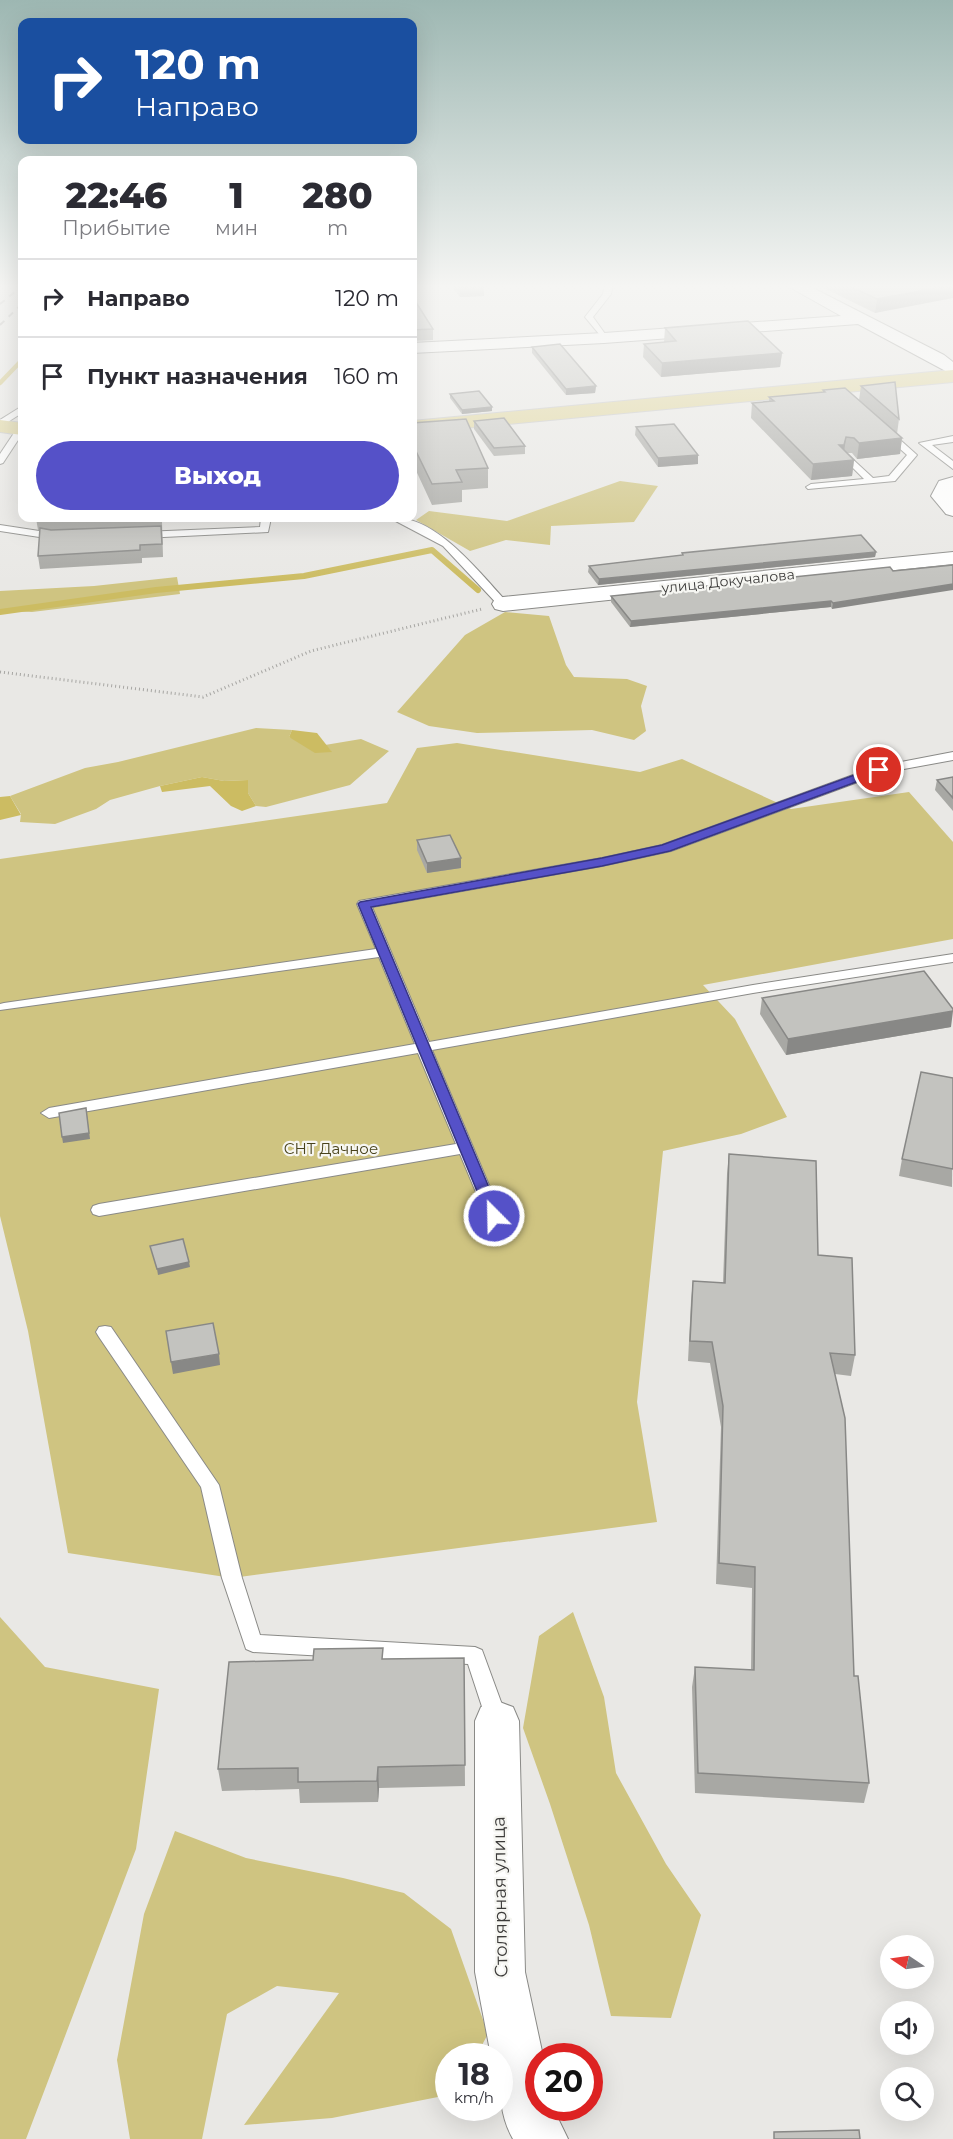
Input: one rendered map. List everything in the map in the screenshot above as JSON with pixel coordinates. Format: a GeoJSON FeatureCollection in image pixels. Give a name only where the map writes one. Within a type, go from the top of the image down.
{"type":"FeatureCollection","features":[{"type":"Feature","properties":{"kind":"main road"},"geometry":{"type":"LineString","coordinates":[[417,428],[840,392],[898,384]]}},
{"type":"Feature","properties":{"kind":"main road"},"geometry":{"type":"LineString","coordinates":[[0,425],[18,423]]}},
{"type":"Feature","properties":{"kind":"street"},"geometry":{"type":"LineString","coordinates":[[953,483],[946,485],[941,496],[953,510]]}},
{"type":"Feature","properties":{"kind":"street","name":"улица Докучалова"},"geometry":{"type":"LineString","coordinates":[[503,604],[953,558]]}},
{"type":"Feature","properties":{"kind":"street","name":"Столярная улица"},"geometry":{"type":"LineString","coordinates":[[497,1721],[500,1972],[529,2116],[542,2139]]}},
{"type":"Feature","properties":{"kind":"lane"},"geometry":{"type":"LineString","coordinates":[[812,487],[892,479],[912,454],[878,425]]}},
{"type":"Feature","properties":{"kind":"lane"},"geometry":{"type":"LineString","coordinates":[[0,461],[18,430]]}},
{"type":"Feature","properties":{"kind":"lane"},"geometry":{"type":"LineString","coordinates":[[953,439],[924,443],[953,466]]}},
{"type":"Feature","properties":{"kind":"lane"},"geometry":{"type":"LineString","coordinates":[[847,457],[871,481]]}},
{"type":"Feature","properties":{"kind":"lane"},"geometry":{"type":"LineString","coordinates":[[135,535],[265,530],[266,522]]}},
{"type":"Feature","properties":{"kind":"lane"},"geometry":{"type":"LineString","coordinates":[[408,522],[447,544],[503,604]]}},
{"type":"Feature","properties":{"kind":"lane"},"geometry":{"type":"LineString","coordinates":[[0,528],[53,538],[65,537]]}},
{"type":"Feature","properties":{"kind":"lane"},"geometry":{"type":"LineString","coordinates":[[494,1216],[364,904],[602,862],[666,848],[879,770],[953,756]]}},
{"type":"Feature","properties":{"kind":"lane"},"geometry":{"type":"LineString","coordinates":[[4,1007],[383,952]]}},
{"type":"Feature","properties":{"kind":"lane"},"geometry":{"type":"LineString","coordinates":[[49,1113],[753,989],[953,958]]}},
{"type":"Feature","properties":{"kind":"lane"},"geometry":{"type":"LineString","coordinates":[[99,1210],[465,1148]]}},
{"type":"Feature","properties":{"kind":"lane"},"geometry":{"type":"LineString","coordinates":[[105,1332],[210,1485],[232,1578],[253,1643],[475,1656],[497,1721]]}},
{"type":"Feature","properties":{"kind":"path"},"geometry":{"type":"LineString","coordinates":[[0,672],[202,697],[311,651],[503,604]]}},
{"type":"Feature","properties":{"kind":"green space"},"geometry":{"type":"Polygon","coordinates":[[[620,481],[658,486],[634,522],[551,526],[550,545],[506,540],[470,551],[417,519],[429,511],[507,521],[620,481]]]}},
{"type":"Feature","properties":{"kind":"green space"},"geometry":{"type":"Polygon","coordinates":[[[177,577],[180,594],[32,612],[0,611],[0,591],[94,586],[177,577]]]}},
{"type":"Feature","properties":{"kind":"green space"},"geometry":{"type":"Polygon","coordinates":[[[505,612],[549,616],[566,665],[574,677],[627,679],[647,686],[641,706],[646,731],[634,740],[592,730],[477,733],[429,726],[397,712],[465,635],[505,612]]]}},
{"type":"Feature","properties":{"kind":"green space"},"geometry":{"type":"Polygon","coordinates":[[[256,728],[292,730],[289,737],[331,751],[325,745],[361,739],[389,751],[350,785],[266,807],[256,806],[248,793],[248,780],[224,781],[202,777],[110,800],[96,809],[55,824],[20,822],[21,814],[10,796],[85,768],[256,728]]]}},
{"type":"Feature","properties":{"kind":"green space","name":"СНТ Дачное"},"geometry":{"type":"Polygon","coordinates":[[[457,743],[640,772],[682,759],[791,809],[909,792],[953,842],[953,939],[703,985],[735,1019],[787,1117],[741,1134],[663,1151],[637,1402],[657,1522],[232,1578],[68,1553],[28,1331],[0,1216],[0,859],[387,803],[417,748],[457,743]]]}},
{"type":"Feature","properties":{"kind":"green space"},"geometry":{"type":"Polygon","coordinates":[[[573,1612],[604,1697],[616,1773],[666,1864],[701,1915],[671,2018],[611,2016],[589,1925],[523,1728],[539,1636],[573,1612]]]}},
{"type":"Feature","properties":{"kind":"green space"},"geometry":{"type":"Polygon","coordinates":[[[0,1617],[45,1667],[159,1689],[136,1849],[26,2139],[0,2139],[0,1617]]]}},
{"type":"Feature","properties":{"kind":"green space"},"geometry":{"type":"Polygon","coordinates":[[[175,1831],[246,1858],[404,1893],[451,1929],[488,2034],[483,2043],[435,2043],[435,2098],[332,2118],[244,2125],[339,1993],[277,1986],[227,2014],[202,2139],[130,2139],[117,2060],[144,1914],[175,1831]]]}},
{"type":"Feature","properties":{"kind":"shaded area"},"geometry":{"type":"Polygon","coordinates":[[[292,730],[317,733],[332,752],[315,753],[289,737],[292,730]]]}},
{"type":"Feature","properties":{"kind":"shaded area"},"geometry":{"type":"Polygon","coordinates":[[[202,777],[224,781],[248,780],[248,793],[256,806],[242,811],[231,806],[210,786],[162,792],[160,786],[202,777]]]}},
{"type":"Feature","properties":{"kind":"shaded area"},"geometry":{"type":"Polygon","coordinates":[[[10,796],[21,815],[0,820],[0,797],[10,796]]]}},
{"type":"Feature","properties":{"kind":"building"},"geometry":{"type":"Polygon","coordinates":[[[562,384],[594,384],[596,386],[566,389],[562,384]]]}},
{"type":"Feature","properties":{"kind":"building"},"geometry":{"type":"Polygon","coordinates":[[[895,384],[899,419],[861,386],[895,384]]]}},
{"type":"Feature","properties":{"kind":"building"},"geometry":{"type":"Polygon","coordinates":[[[845,388],[902,438],[859,443],[854,438],[846,437],[844,445],[839,445],[854,460],[813,464],[752,403],[774,401],[769,397],[845,388]]]}},
{"type":"Feature","properties":{"kind":"building"},"geometry":{"type":"Polygon","coordinates":[[[479,391],[492,407],[462,410],[450,394],[479,391]]]}},
{"type":"Feature","properties":{"kind":"building"},"geometry":{"type":"Polygon","coordinates":[[[504,418],[525,446],[494,448],[474,421],[504,418]]]}},
{"type":"Feature","properties":{"kind":"building"},"geometry":{"type":"Polygon","coordinates":[[[466,419],[488,468],[456,470],[462,482],[432,484],[417,453],[417,423],[466,419]]]}},
{"type":"Feature","properties":{"kind":"building"},"geometry":{"type":"Polygon","coordinates":[[[674,424],[698,455],[658,458],[636,427],[674,424]]]}},
{"type":"Feature","properties":{"kind":"building"},"geometry":{"type":"Polygon","coordinates":[[[161,526],[162,544],[140,545],[140,550],[38,556],[40,528],[51,530],[161,526]]]}},
{"type":"Feature","properties":{"kind":"building"},"geometry":{"type":"Polygon","coordinates":[[[861,535],[876,552],[599,579],[589,566],[683,555],[682,553],[861,535]]]}},
{"type":"Feature","properties":{"kind":"building"},"geometry":{"type":"Polygon","coordinates":[[[953,565],[953,584],[833,603],[831,601],[631,621],[611,596],[890,567],[893,571],[953,565]]]}},
{"type":"Feature","properties":{"kind":"building"},"geometry":{"type":"Polygon","coordinates":[[[953,777],[953,798],[937,780],[953,777]]]}},
{"type":"Feature","properties":{"kind":"building"},"geometry":{"type":"Polygon","coordinates":[[[450,835],[461,858],[427,863],[417,840],[450,835]]]}},
{"type":"Feature","properties":{"kind":"building"},"geometry":{"type":"Polygon","coordinates":[[[924,971],[953,1011],[788,1039],[762,998],[924,971]]]}},
{"type":"Feature","properties":{"kind":"building"},"geometry":{"type":"Polygon","coordinates":[[[921,1072],[953,1078],[953,1169],[902,1159],[921,1072]]]}},
{"type":"Feature","properties":{"kind":"building"},"geometry":{"type":"Polygon","coordinates":[[[86,1108],[89,1133],[62,1137],[59,1113],[86,1108]]]}},
{"type":"Feature","properties":{"kind":"building"},"geometry":{"type":"Polygon","coordinates":[[[729,1154],[816,1161],[818,1255],[852,1258],[855,1355],[830,1353],[845,1418],[854,1676],[858,1676],[869,1783],[698,1773],[695,1667],[754,1670],[755,1567],[719,1563],[723,1406],[712,1342],[690,1341],[693,1281],[725,1283],[729,1154]]]}},
{"type":"Feature","properties":{"kind":"building"},"geometry":{"type":"Polygon","coordinates":[[[183,1239],[189,1262],[157,1269],[150,1246],[183,1239]]]}},
{"type":"Feature","properties":{"kind":"building"},"geometry":{"type":"Polygon","coordinates":[[[213,1323],[219,1354],[171,1362],[166,1331],[213,1323]]]}},
{"type":"Feature","properties":{"kind":"building"},"geometry":{"type":"Polygon","coordinates":[[[383,1648],[382,1659],[464,1658],[465,1765],[378,1767],[377,1781],[298,1782],[298,1768],[218,1769],[229,1662],[313,1660],[314,1649],[383,1648]]]}},
{"type":"Feature","properties":{"kind":"building"},"geometry":{"type":"Polygon","coordinates":[[[859,2130],[860,2139],[774,2139],[774,2132],[859,2130]]]}},
{"type":"Feature","properties":{"kind":"waterway"},"geometry":{"type":"LineString","coordinates":[[0,612],[156,590],[304,576],[432,550],[478,590]]}},
{"type":"Feature","properties":{"kind":"route"},"geometry":{"type":"LineString","coordinates":[[494,1216],[364,904],[602,862],[666,848],[879,770]]}}]}
